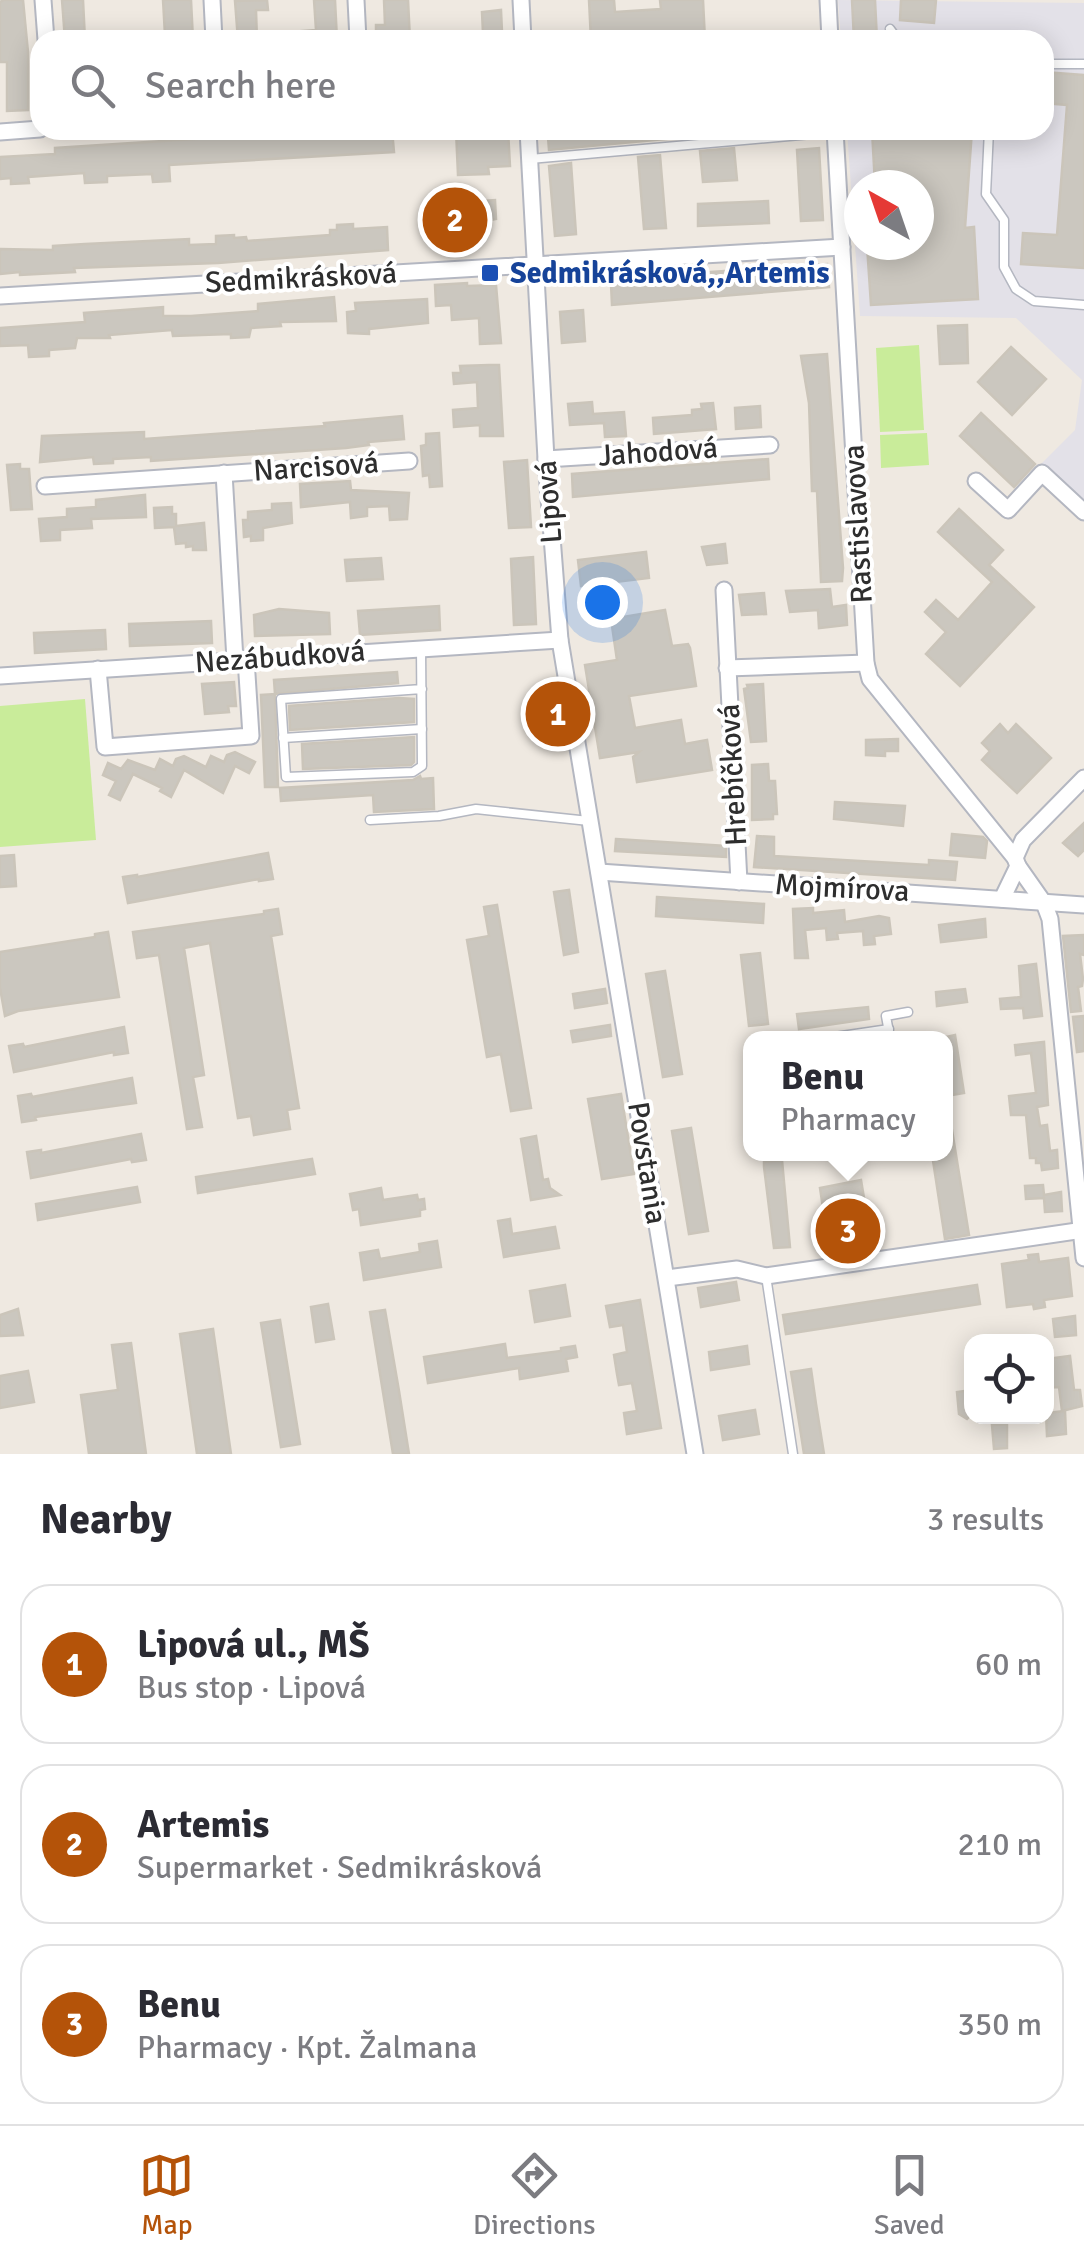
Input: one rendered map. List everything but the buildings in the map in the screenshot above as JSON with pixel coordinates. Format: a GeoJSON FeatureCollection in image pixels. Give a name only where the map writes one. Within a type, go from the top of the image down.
{"type":"FeatureCollection","features":[{"type":"Feature","properties":{"kind":"street"},"geometry":{"type":"LineString","coordinates":[[43,0],[45,30]]}},
{"type":"Feature","properties":{"kind":"street"},"geometry":{"type":"LineString","coordinates":[[212,0],[214,30]]}},
{"type":"Feature","properties":{"kind":"street"},"geometry":{"type":"LineString","coordinates":[[356,0],[358,30]]}},
{"type":"Feature","properties":{"kind":"street"},"geometry":{"type":"LineString","coordinates":[[521,0],[522,30]]}},
{"type":"Feature","properties":{"kind":"street"},"geometry":{"type":"LineString","coordinates":[[828,0],[830,30]]}},
{"type":"Feature","properties":{"kind":"street"},"geometry":{"type":"LineString","coordinates":[[0,132],[30,130]]}},
{"type":"Feature","properties":{"kind":"street","name":"Lipová"},"geometry":{"type":"LineString","coordinates":[[529,140],[560,640],[599,872]]}},
{"type":"Feature","properties":{"kind":"street","name":"Rastislavova"},"geometry":{"type":"LineString","coordinates":[[836,140],[870,679],[1016,862],[1044,903]]}},
{"type":"Feature","properties":{"kind":"street","name":"Sedmikrásková"},"geometry":{"type":"LineString","coordinates":[[0,296],[842,247]]}},
{"type":"Feature","properties":{"kind":"street","name":"Jahodová"},"geometry":{"type":"LineString","coordinates":[[546,459],[770,445]]}},
{"type":"Feature","properties":{"kind":"street","name":"Narcisová"},"geometry":{"type":"LineString","coordinates":[[45,486],[409,461]]}},
{"type":"Feature","properties":{"kind":"street","name":"Narcisová"},"geometry":{"type":"LineString","coordinates":[[98,670],[105,747],[251,736],[224,474]]}},
{"type":"Feature","properties":{"kind":"street"},"geometry":{"type":"LineString","coordinates":[[976,480],[1008,510],[1042,474],[1084,512]]}},
{"type":"Feature","properties":{"kind":"street","name":"Hrebíčková"},"geometry":{"type":"LineString","coordinates":[[724,590],[739,882]]}},
{"type":"Feature","properties":{"kind":"street","name":"Nezábudková"},"geometry":{"type":"LineString","coordinates":[[0,676],[560,640]]}},
{"type":"Feature","properties":{"kind":"street","name":"Hrebíčková"},"geometry":{"type":"LineString","coordinates":[[728,668],[866,662]]}},
{"type":"Feature","properties":{"kind":"street"},"geometry":{"type":"LineString","coordinates":[[1002,899],[1023,840],[1084,778]]}},
{"type":"Feature","properties":{"kind":"street","name":"Mojmírova"},"geometry":{"type":"LineString","coordinates":[[599,872],[1084,905]]}},
{"type":"Feature","properties":{"kind":"street","name":"Povstania"},"geometry":{"type":"LineString","coordinates":[[599,872],[695,1454]]}},
{"type":"Feature","properties":{"kind":"street"},"geometry":{"type":"LineString","coordinates":[[1044,903],[1050,919],[1084,1258]]}},
{"type":"Feature","properties":{"kind":"street"},"geometry":{"type":"LineString","coordinates":[[667,1278],[737,1270],[766,1276],[1082,1230]]}},
{"type":"Feature","properties":{"kind":"lane"},"geometry":{"type":"LineString","coordinates":[[1054,64],[1084,64]]}},
{"type":"Feature","properties":{"kind":"lane"},"geometry":{"type":"LineString","coordinates":[[530,159],[737,140]]}},
{"type":"Feature","properties":{"kind":"lane"},"geometry":{"type":"LineString","coordinates":[[989,140],[986,194],[1004,220],[1004,267],[1016,290],[1034,301],[1084,305]]}},
{"type":"Feature","properties":{"kind":"lane"},"geometry":{"type":"LineString","coordinates":[[421,648],[422,689],[422,766],[413,772],[286,777],[280,699],[422,689]]}},
{"type":"Feature","properties":{"kind":"lane"},"geometry":{"type":"LineString","coordinates":[[283,738],[422,729]]}},
{"type":"Feature","properties":{"kind":"lane"},"geometry":{"type":"LineString","coordinates":[[370,820],[439,816],[476,809],[590,822]]}},
{"type":"Feature","properties":{"kind":"lane"},"geometry":{"type":"LineString","coordinates":[[888,1031],[886,1016],[908,1012]]}},
{"type":"Feature","properties":{"kind":"lane"},"geometry":{"type":"LineString","coordinates":[[766,1276],[793,1454]]}},
{"type":"Feature","properties":{"kind":"shaded area"},"geometry":{"type":"Polygon","coordinates":[[[838,0],[1084,3],[1084,513],[1037,468],[1075,430],[1082,380],[1016,318],[860,316],[856,260],[934,260],[934,170],[850,170],[848,140],[1054,140],[1054,30],[840,30],[838,0]]]}},
{"type":"Feature","properties":{"kind":"green space"},"geometry":{"type":"Polygon","coordinates":[[[919,345],[924,430],[880,432],[876,348],[919,345]]]}},
{"type":"Feature","properties":{"kind":"green space"},"geometry":{"type":"Polygon","coordinates":[[[927,433],[929,465],[881,468],[880,435],[927,433]]]}},
{"type":"Feature","properties":{"kind":"green space"},"geometry":{"type":"Polygon","coordinates":[[[85,699],[96,840],[0,847],[0,706],[85,699]]]}},
{"type":"Feature","properties":{"kind":"place","name":"Artemis"},"geometry":{"type":"Point","coordinates":[455,220]}},
{"type":"Feature","properties":{"kind":"place","name":"Sedmikrásková,,Artemis"},"geometry":{"type":"Point","coordinates":[490,273]}},
{"type":"Feature","properties":{"kind":"place","name":"Lipová ul., MŠ"},"geometry":{"type":"Point","coordinates":[558,714]}},
{"type":"Feature","properties":{"kind":"place","name":"Benu"},"geometry":{"type":"Point","coordinates":[848,1231]}}]}
